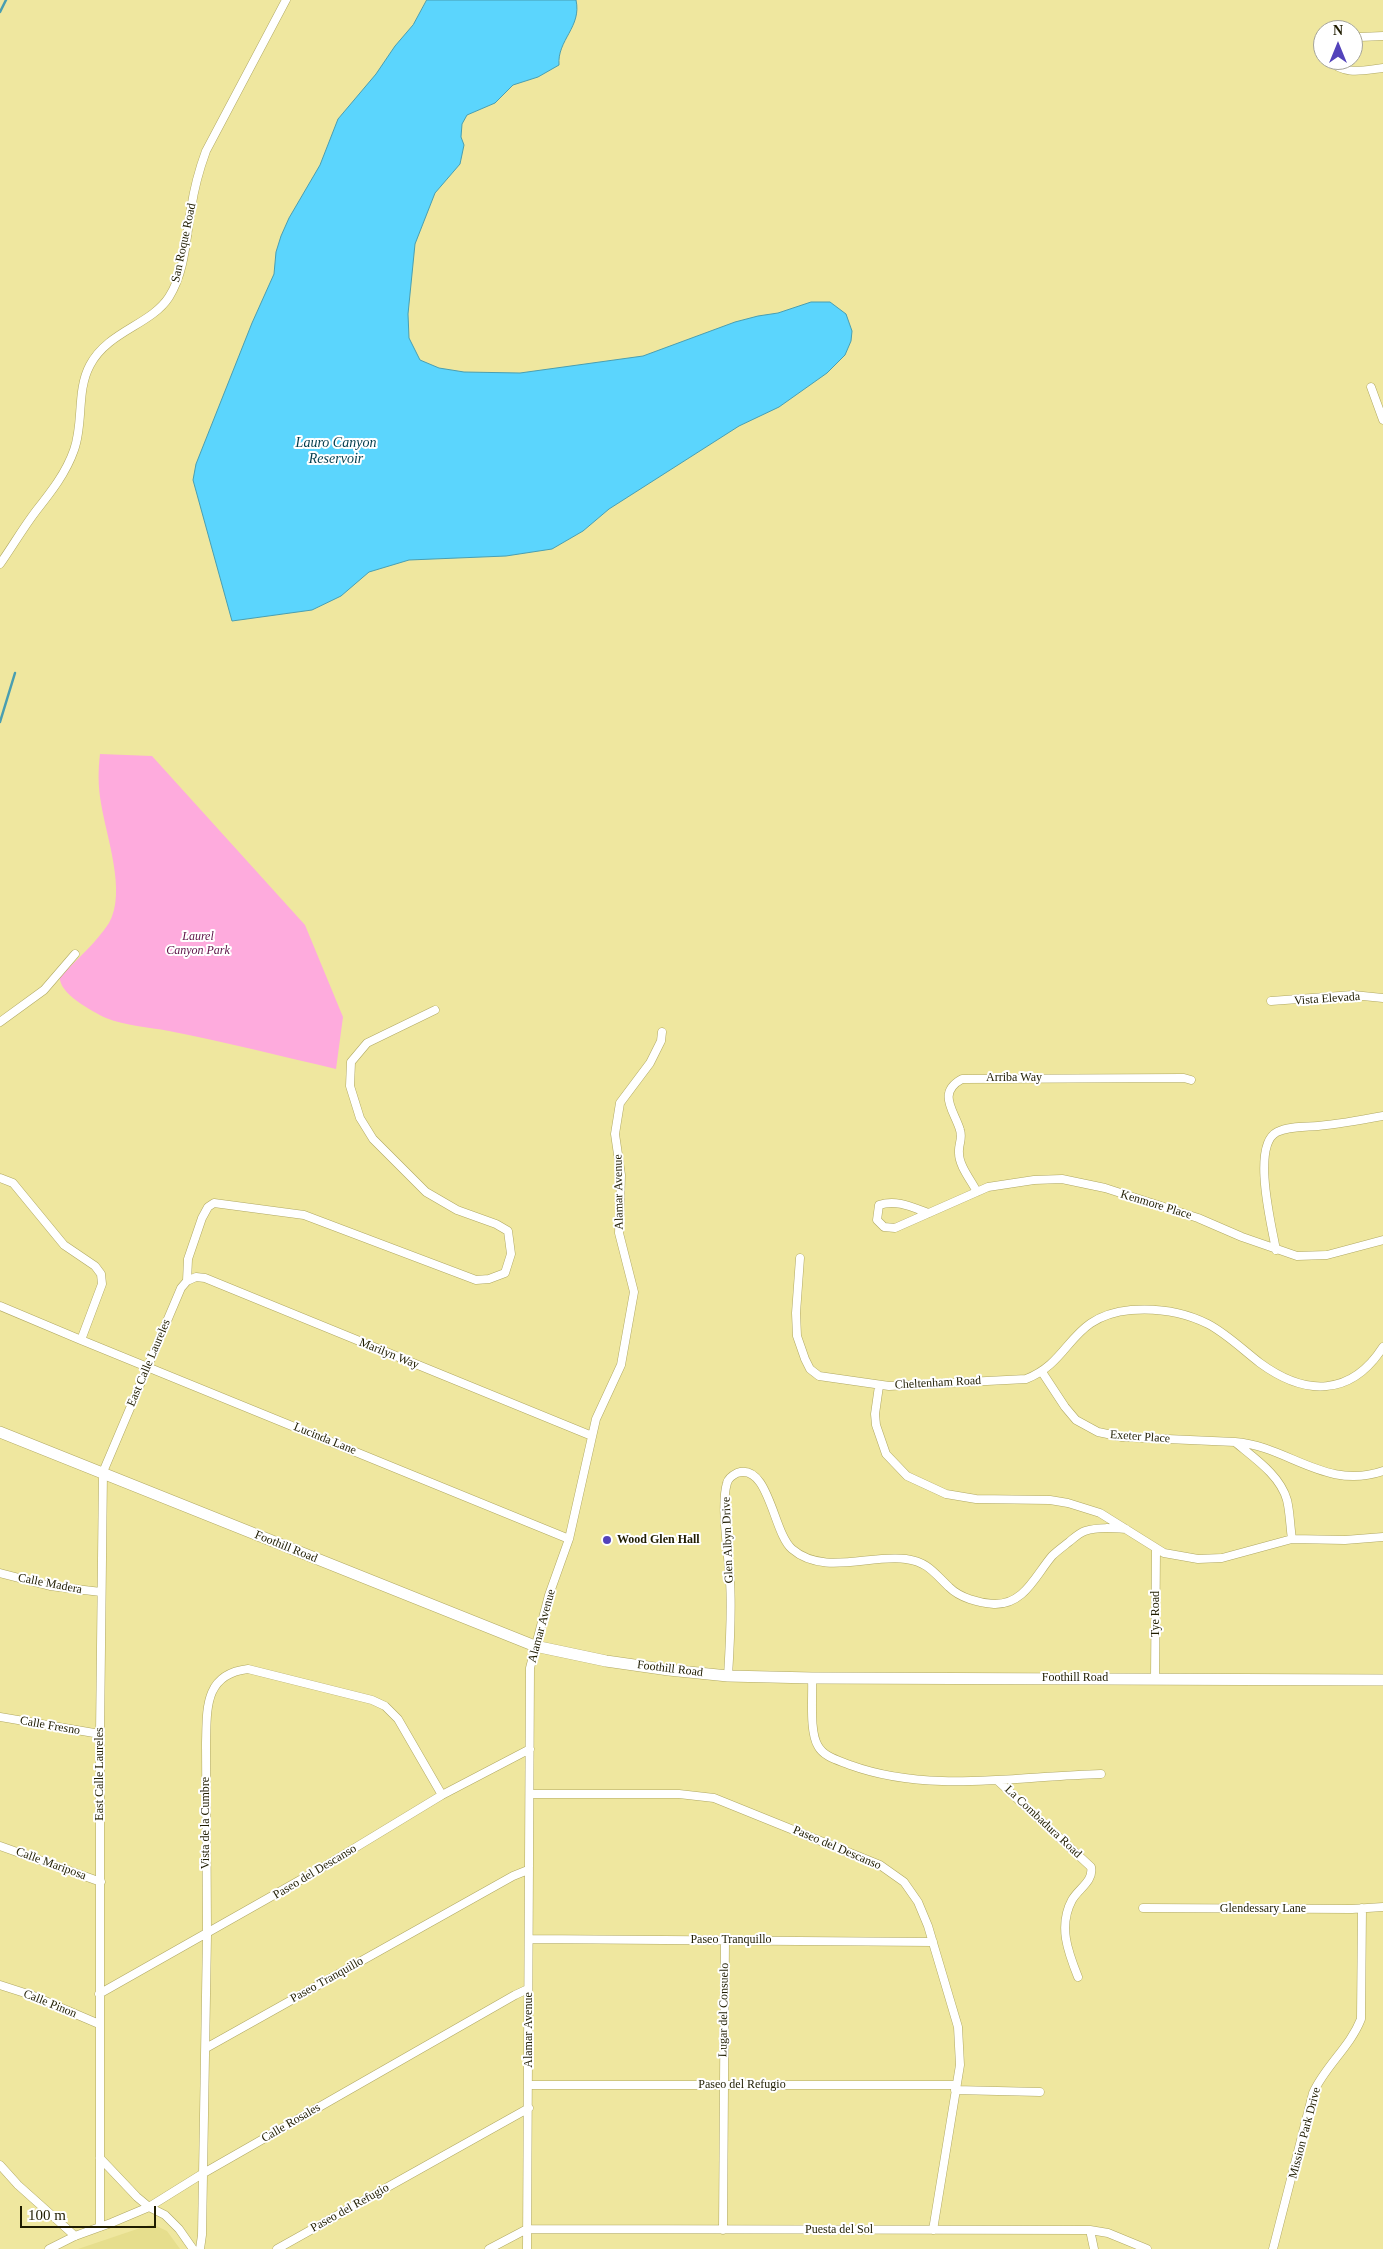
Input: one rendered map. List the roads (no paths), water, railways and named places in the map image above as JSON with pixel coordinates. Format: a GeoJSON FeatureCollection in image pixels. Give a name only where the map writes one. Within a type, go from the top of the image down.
{"type":"FeatureCollection","features":[{"type":"Feature","properties":{"kind":"main road","name":"Foothill Road"},"geometry":{"type":"LineString","coordinates":[[0,1432],[535,1646],[606,1660],[728,1676],[1383,1680]]}},
{"type":"Feature","properties":{"kind":"street","name":"San Roque Road"},"geometry":{"type":"LineString","coordinates":[[0,564],[50,495],[74,452],[89,366],[101,349],[109,342],[160,308],[174,288],[181,270],[198,173],[206,151],[286,0]]}},
{"type":"Feature","properties":{"kind":"street"},"geometry":{"type":"LineString","coordinates":[[1363,37],[1383,36]]}},
{"type":"Feature","properties":{"kind":"street"},"geometry":{"type":"LineString","coordinates":[[1363,70],[1383,68]]}},
{"type":"Feature","properties":{"kind":"street"},"geometry":{"type":"LineString","coordinates":[[1344,70],[1358,70]]}},
{"type":"Feature","properties":{"kind":"street"},"geometry":{"type":"LineString","coordinates":[[1371,387],[1383,420]]}},
{"type":"Feature","properties":{"kind":"street"},"geometry":{"type":"LineString","coordinates":[[0,1022],[44,990],[75,954]]}},
{"type":"Feature","properties":{"kind":"street","name":"Vista Elevada"},"geometry":{"type":"LineString","coordinates":[[1271,1001],[1353,995],[1383,998]]}},
{"type":"Feature","properties":{"kind":"street","name":"East Calle Laureles"},"geometry":{"type":"LineString","coordinates":[[100,2227],[100,1734],[103,1472],[181,1288],[187,1280],[188,1259],[202,1218],[208,1207],[214,1204],[304,1215],[476,1280],[489,1279],[505,1272],[511,1254],[508,1231],[496,1224],[458,1210],[426,1192],[373,1139],[360,1118],[350,1086],[351,1062],[368,1044],[435,1010]]}},
{"type":"Feature","properties":{"kind":"street","name":"Alamar Avenue"},"geometry":{"type":"LineString","coordinates":[[527,2249],[530,1668],[549,1595],[568,1539],[596,1419],[621,1365],[634,1292],[619,1233],[621,1175],[615,1134],[617,1113],[620,1104],[658,1050],[662,1032]]}},
{"type":"Feature","properties":{"kind":"street","name":"Arriba Way"},"geometry":{"type":"LineString","coordinates":[[977,1192],[960,1162],[961,1133],[951,1112],[949,1101],[953,1086],[962,1079],[1184,1078],[1191,1080]]}},
{"type":"Feature","properties":{"kind":"street"},"geometry":{"type":"LineString","coordinates":[[1276,1250],[1264,1165],[1266,1147],[1272,1136],[1280,1131],[1293,1128],[1383,1116]]}},
{"type":"Feature","properties":{"kind":"street"},"geometry":{"type":"LineString","coordinates":[[0,1178],[13,1183],[52,1233],[64,1245],[95,1266],[101,1274],[102,1289],[81,1340]]}},
{"type":"Feature","properties":{"kind":"street","name":"Kenmore Place"},"geometry":{"type":"LineString","coordinates":[[928,1213],[888,1202],[879,1205],[877,1220],[884,1227],[895,1228],[988,1187],[1034,1180],[1062,1179],[1086,1183],[1198,1218],[1291,1255],[1310,1256],[1327,1254],[1383,1240]]}},
{"type":"Feature","properties":{"kind":"street"},"geometry":{"type":"LineString","coordinates":[[800,1258],[796,1305],[797,1336],[810,1369],[824,1378],[879,1386]]}},
{"type":"Feature","properties":{"kind":"street","name":"Marilyn Way"},"geometry":{"type":"LineString","coordinates":[[187,1280],[196,1277],[205,1278],[592,1436]]}},
{"type":"Feature","properties":{"kind":"street","name":"Lucinda Lane"},"geometry":{"type":"LineString","coordinates":[[0,1306],[568,1539]]}},
{"type":"Feature","properties":{"kind":"street","name":"Cheltenham Road"},"geometry":{"type":"LineString","coordinates":[[1383,1347],[1368,1368],[1355,1378],[1337,1385],[1309,1387],[1276,1374],[1210,1325],[1196,1318],[1164,1310],[1130,1310],[1116,1312],[1088,1324],[1068,1343],[1055,1361],[1042,1372],[1026,1379],[879,1386],[875,1414],[879,1440],[892,1462],[912,1479],[956,1496],[1068,1503],[1100,1513],[1156,1549],[1166,1553],[1210,1559],[1250,1551],[1292,1539],[1346,1540],[1383,1537]]}},
{"type":"Feature","properties":{"kind":"street","name":"Exeter Place"},"geometry":{"type":"LineString","coordinates":[[1042,1372],[1064,1408],[1076,1420],[1098,1432],[1122,1437],[1235,1442],[1261,1445],[1292,1460],[1328,1473],[1362,1476],[1383,1471]]}},
{"type":"Feature","properties":{"kind":"street"},"geometry":{"type":"LineString","coordinates":[[1235,1442],[1272,1476],[1282,1489],[1288,1504],[1292,1539]]}},
{"type":"Feature","properties":{"kind":"street","name":"Glen Albyn Drive"},"geometry":{"type":"LineString","coordinates":[[728,1676],[731,1614],[725,1506],[727,1484],[738,1473],[744,1472],[754,1476],[764,1487],[784,1541],[798,1554],[817,1561],[832,1562],[888,1558],[915,1561],[934,1569],[950,1588],[963,1597],[993,1604],[1013,1600],[1023,1594],[1053,1555],[1083,1531],[1104,1528],[1126,1529]]}},
{"type":"Feature","properties":{"kind":"street","name":"Tye Road"},"geometry":{"type":"LineString","coordinates":[[1155,1679],[1156,1549]]}},
{"type":"Feature","properties":{"kind":"street","name":"Calle Madera"},"geometry":{"type":"LineString","coordinates":[[0,1573],[50,1586],[101,1592]]}},
{"type":"Feature","properties":{"kind":"street","name":"Vista de la Cumbre"},"geometry":{"type":"LineString","coordinates":[[200,2249],[202,2235],[206,2048],[207,1706],[212,1690],[224,1677],[239,1670],[256,1670],[381,1703],[398,1720],[442,1795]]}},
{"type":"Feature","properties":{"kind":"street","name":"La Combadura Road"},"geometry":{"type":"LineString","coordinates":[[812,1678],[814,1735],[818,1747],[827,1755],[875,1774],[919,1780],[998,1781],[1046,1776],[1101,1774]]}},
{"type":"Feature","properties":{"kind":"street","name":"Calle Fresno"},"geometry":{"type":"LineString","coordinates":[[0,1717],[100,1734]]}},
{"type":"Feature","properties":{"kind":"street","name":"Paseo del Descanso"},"geometry":{"type":"LineString","coordinates":[[99,1994],[207,1935],[442,1795],[530,1749]]}},
{"type":"Feature","properties":{"kind":"street","name":"La Combadura Road"},"geometry":{"type":"LineString","coordinates":[[998,1781],[1091,1867],[1091,1876],[1072,1901],[1065,1921],[1065,1941],[1078,1977]]}},
{"type":"Feature","properties":{"kind":"street","name":"Paseo del Descanso"},"geometry":{"type":"LineString","coordinates":[[530,1794],[686,1794],[729,1802],[889,1870],[913,1893],[932,1942],[958,2026],[960,2065],[933,2230]]}},
{"type":"Feature","properties":{"kind":"street","name":"Calle Mariposa"},"geometry":{"type":"LineString","coordinates":[[0,1846],[101,1882]]}},
{"type":"Feature","properties":{"kind":"street","name":"Paseo Tranquillo"},"geometry":{"type":"LineString","coordinates":[[206,2048],[513,1876],[528,1870]]}},
{"type":"Feature","properties":{"kind":"street","name":"Glendessary Lane"},"geometry":{"type":"LineString","coordinates":[[1143,1908],[1383,1907]]}},
{"type":"Feature","properties":{"kind":"street","name":"Mission Park Drive"},"geometry":{"type":"LineString","coordinates":[[1273,2249],[1313,2093],[1322,2076],[1354,2034],[1361,2019],[1362,1908]]}},
{"type":"Feature","properties":{"kind":"street","name":"Paseo Tranquillo"},"geometry":{"type":"LineString","coordinates":[[529,1939],[932,1942]]}},
{"type":"Feature","properties":{"kind":"street","name":"Lugar del Consuelo"},"geometry":{"type":"LineString","coordinates":[[723,2230],[725,1939]]}},
{"type":"Feature","properties":{"kind":"street","name":"Calle Pinon"},"geometry":{"type":"LineString","coordinates":[[0,1985],[31,1995],[99,2024]]}},
{"type":"Feature","properties":{"kind":"street","name":"Calle Rosales"},"geometry":{"type":"LineString","coordinates":[[49,2249],[75,2236],[149,2207],[202,2174],[514,1995],[528,1989]]}},
{"type":"Feature","properties":{"kind":"street","name":"Paseo del Refugio"},"geometry":{"type":"LineString","coordinates":[[529,2085],[724,2084],[956,2088],[1040,2092]]}},
{"type":"Feature","properties":{"kind":"street","name":"Paseo del Refugio"},"geometry":{"type":"LineString","coordinates":[[277,2249],[529,2108]]}},
{"type":"Feature","properties":{"kind":"street"},"geometry":{"type":"LineString","coordinates":[[100,2158],[137,2197],[149,2207],[165,2215],[179,2229],[193,2249]]}},
{"type":"Feature","properties":{"kind":"street"},"geometry":{"type":"LineString","coordinates":[[0,2165],[18,2185],[75,2236]]}},
{"type":"Feature","properties":{"kind":"street"},"geometry":{"type":"LineString","coordinates":[[489,2249],[527,2229]]}},
{"type":"Feature","properties":{"kind":"street","name":"Puesta del Sol"},"geometry":{"type":"LineString","coordinates":[[527,2229],[1090,2230],[1108,2233],[1147,2249]]}},
{"type":"Feature","properties":{"kind":"street"},"geometry":{"type":"LineString","coordinates":[[1090,2230],[1094,2249]]}},
{"type":"Feature","properties":{"kind":"water","name":"Lauro Canyon Reservoir"},"geometry":{"type":"Polygon","coordinates":[[[427,0],[576,0],[577,10],[573,26],[559,56],[559,65],[538,77],[513,85],[495,103],[467,115],[462,124],[461,137],[464,145],[460,164],[435,193],[415,244],[408,314],[409,338],[420,360],[439,368],[464,372],[520,373],[643,356],[735,322],[778,313],[811,302],[830,302],[846,314],[852,331],[851,341],[845,355],[827,373],[779,407],[739,426],[609,509],[583,531],[552,549],[506,556],[409,560],[369,572],[341,596],[312,610],[232,621],[193,480],[196,464],[252,323],[274,274],[276,252],[281,236],[289,218],[320,165],[338,119],[376,74],[395,46],[413,25],[427,0]]]}},
{"type":"Feature","properties":{"kind":"waterway"},"geometry":{"type":"LineString","coordinates":[[0,12],[6,0]]}},
{"type":"Feature","properties":{"kind":"waterway"},"geometry":{"type":"LineString","coordinates":[[0,722],[15,673]]}},
{"type":"Feature","properties":{"kind":"place","name":"Wood Glen Hall"},"geometry":{"type":"Point","coordinates":[607,1540]}},
{"type":"Feature","properties":{"kind":"park label","name":"Laurel Canyon Park"},"geometry":{"type":"Point","coordinates":[198,944]}}]}
